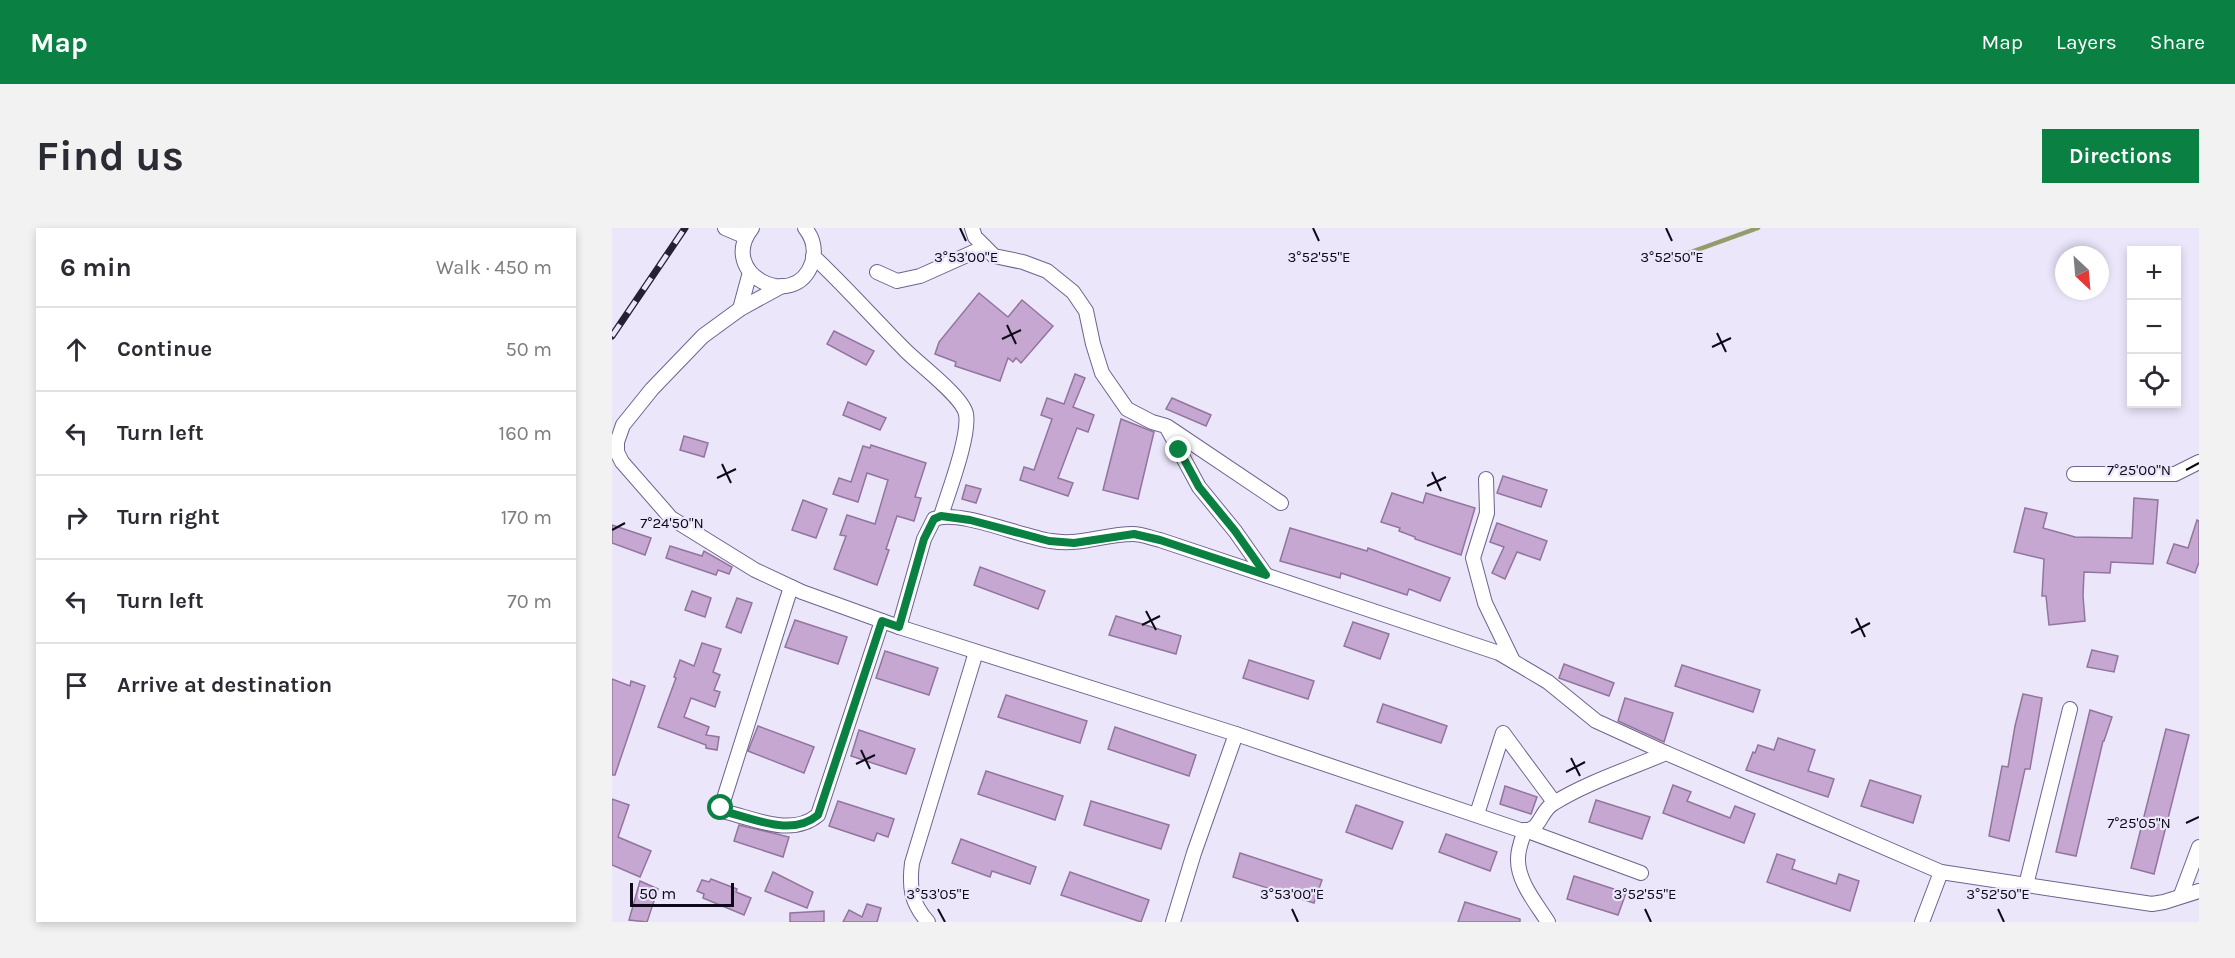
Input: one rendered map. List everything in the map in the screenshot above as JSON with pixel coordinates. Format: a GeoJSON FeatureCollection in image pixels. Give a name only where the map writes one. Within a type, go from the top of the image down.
{"type":"FeatureCollection","features":[{"type":"Feature","properties":{"kind":"street"},"geometry":{"type":"LineString","coordinates":[[726,228],[749,232],[743,255],[750,272],[764,284],[782,286]]}},
{"type":"Feature","properties":{"kind":"street"},"geometry":{"type":"LineString","coordinates":[[805,228],[811,238],[814,252],[907,352],[955,396],[964,409],[966,423],[963,441],[941,516]]}},
{"type":"Feature","properties":{"kind":"street"},"geometry":{"type":"LineString","coordinates":[[816,228],[814,252],[806,273],[799,280],[782,286],[740,309],[704,336],[637,406],[623,425],[617,442],[617,452],[622,462],[671,518],[755,570],[791,587],[882,621],[1477,814],[1641,873]]}},
{"type":"Feature","properties":{"kind":"street"},"geometry":{"type":"LineString","coordinates":[[972,228],[975,237],[994,256],[1023,261],[1047,271],[1073,292],[1086,311],[1102,374],[1127,409],[1152,422],[1166,426],[1281,503]]}},
{"type":"Feature","properties":{"kind":"street"},"geometry":{"type":"LineString","coordinates":[[877,272],[897,280],[920,276],[985,247]]}},
{"type":"Feature","properties":{"kind":"street"},"geometry":{"type":"LineString","coordinates":[[740,309],[750,272]]}},
{"type":"Feature","properties":{"kind":"street"},"geometry":{"type":"LineString","coordinates":[[1166,426],[1199,487],[1235,531],[1266,575]]}},
{"type":"Feature","properties":{"kind":"street"},"geometry":{"type":"LineString","coordinates":[[2074,474],[2175,474],[2199,462]]}},
{"type":"Feature","properties":{"kind":"street"},"geometry":{"type":"LineString","coordinates":[[1486,479],[1487,513],[1473,558],[1485,603],[1513,661]]}},
{"type":"Feature","properties":{"kind":"street"},"geometry":{"type":"LineString","coordinates":[[899,627],[924,539],[930,524],[941,516],[970,520],[1049,541],[1074,543],[1134,534],[1160,540],[1499,652],[1548,682],[1596,721],[1941,872],[2152,904],[2199,891]]}},
{"type":"Feature","properties":{"kind":"street"},"geometry":{"type":"LineString","coordinates":[[791,587],[721,808],[726,812],[778,826],[811,821],[818,815],[882,621]]}},
{"type":"Feature","properties":{"kind":"street"},"geometry":{"type":"LineString","coordinates":[[928,922],[915,902],[909,885],[912,863],[976,652]]}},
{"type":"Feature","properties":{"kind":"street"},"geometry":{"type":"LineString","coordinates":[[2026,885],[2070,709]]}},
{"type":"Feature","properties":{"kind":"street"},"geometry":{"type":"LineString","coordinates":[[1477,814],[1503,733],[1554,802]]}},
{"type":"Feature","properties":{"kind":"street"},"geometry":{"type":"LineString","coordinates":[[1173,922],[1194,853],[1236,734]]}},
{"type":"Feature","properties":{"kind":"street"},"geometry":{"type":"LineString","coordinates":[[1525,830],[1534,828],[1544,812],[1554,802],[1666,753]]}},
{"type":"Feature","properties":{"kind":"street"},"geometry":{"type":"LineString","coordinates":[[1525,830],[1518,856],[1518,868],[1523,881],[1548,922]]}},
{"type":"Feature","properties":{"kind":"street"},"geometry":{"type":"LineString","coordinates":[[2181,895],[2199,847]]}},
{"type":"Feature","properties":{"kind":"street"},"geometry":{"type":"LineString","coordinates":[[1922,922],[1941,872]]}},
{"type":"Feature","properties":{"kind":"building"},"geometry":{"type":"Polygon","coordinates":[[[979,293],[1008,317],[1022,300],[1053,326],[1021,363],[1016,358],[1013,362],[1008,358],[1000,381],[955,366],[956,362],[935,354],[939,342],[979,293]]]}},
{"type":"Feature","properties":{"kind":"building"},"geometry":{"type":"Polygon","coordinates":[[[834,331],[874,351],[866,365],[827,344],[834,331]]]}},
{"type":"Feature","properties":{"kind":"building"},"geometry":{"type":"Polygon","coordinates":[[[1075,374],[1085,378],[1073,407],[1094,415],[1088,432],[1077,428],[1058,478],[1073,483],[1068,496],[1020,480],[1024,467],[1034,470],[1052,419],[1041,415],[1047,398],[1064,404],[1075,374]]]}},
{"type":"Feature","properties":{"kind":"building"},"geometry":{"type":"Polygon","coordinates":[[[1172,398],[1211,415],[1206,426],[1166,409],[1172,398]]]}},
{"type":"Feature","properties":{"kind":"building"},"geometry":{"type":"Polygon","coordinates":[[[848,402],[886,418],[880,430],[843,415],[848,402]]]}},
{"type":"Feature","properties":{"kind":"building"},"geometry":{"type":"Polygon","coordinates":[[[1121,419],[1154,432],[1138,499],[1103,490],[1121,419]]]}},
{"type":"Feature","properties":{"kind":"building"},"geometry":{"type":"Polygon","coordinates":[[[684,436],[708,443],[704,457],[680,450],[684,436]]]}},
{"type":"Feature","properties":{"kind":"building"},"geometry":{"type":"Polygon","coordinates":[[[871,445],[926,463],[915,497],[921,498],[914,521],[897,516],[877,585],[834,569],[846,536],[840,535],[847,515],[875,524],[888,480],[867,473],[858,502],[833,494],[839,478],[851,482],[863,446],[870,448],[871,445]]]}},
{"type":"Feature","properties":{"kind":"building"},"geometry":{"type":"Polygon","coordinates":[[[1503,476],[1547,490],[1541,507],[1497,493],[1503,476]]]}},
{"type":"Feature","properties":{"kind":"building"},"geometry":{"type":"Polygon","coordinates":[[[966,485],[981,489],[976,503],[962,499],[966,485]]]}},
{"type":"Feature","properties":{"kind":"building"},"geometry":{"type":"Polygon","coordinates":[[[1392,493],[1423,503],[1426,493],[1475,508],[1461,555],[1415,539],[1399,531],[1400,528],[1381,522],[1392,493]]]}},
{"type":"Feature","properties":{"kind":"building"},"geometry":{"type":"Polygon","coordinates":[[[2134,498],[2158,500],[2153,564],[2111,562],[2110,573],[2084,572],[2085,621],[2049,625],[2046,596],[2042,596],[2044,559],[2014,552],[2025,508],[2047,513],[2043,528],[2075,537],[2132,538],[2134,498]]]}},
{"type":"Feature","properties":{"kind":"building"},"geometry":{"type":"Polygon","coordinates":[[[803,500],[827,509],[816,538],[792,530],[803,500]]]}},
{"type":"Feature","properties":{"kind":"building"},"geometry":{"type":"Polygon","coordinates":[[[2197,520],[2199,521],[2199,562],[2195,573],[2167,563],[2174,544],[2188,548],[2197,520]]]}},
{"type":"Feature","properties":{"kind":"building"},"geometry":{"type":"Polygon","coordinates":[[[1497,523],[1547,541],[1540,560],[1517,552],[1505,579],[1492,573],[1504,547],[1490,542],[1497,523]]]}},
{"type":"Feature","properties":{"kind":"building"},"geometry":{"type":"Polygon","coordinates":[[[612,525],[651,538],[645,555],[612,543],[612,525]]]}},
{"type":"Feature","properties":{"kind":"building"},"geometry":{"type":"Polygon","coordinates":[[[1290,528],[1367,551],[1368,548],[1450,578],[1440,601],[1409,589],[1407,595],[1341,573],[1340,578],[1280,561],[1290,528]]]}},
{"type":"Feature","properties":{"kind":"building"},"geometry":{"type":"Polygon","coordinates":[[[670,546],[702,556],[704,551],[732,567],[729,574],[718,570],[716,575],[666,558],[670,546]]]}},
{"type":"Feature","properties":{"kind":"building"},"geometry":{"type":"Polygon","coordinates":[[[980,567],[1045,591],[1038,609],[974,585],[980,567]]]}},
{"type":"Feature","properties":{"kind":"building"},"geometry":{"type":"Polygon","coordinates":[[[692,591],[711,598],[705,617],[685,610],[692,591]]]}},
{"type":"Feature","properties":{"kind":"building"},"geometry":{"type":"Polygon","coordinates":[[[737,598],[752,603],[741,633],[726,627],[737,598]]]}},
{"type":"Feature","properties":{"kind":"building"},"geometry":{"type":"Polygon","coordinates":[[[1116,616],[1181,636],[1176,654],[1109,635],[1116,616]]]}},
{"type":"Feature","properties":{"kind":"building"},"geometry":{"type":"Polygon","coordinates":[[[795,620],[847,637],[838,664],[785,647],[795,620]]]}},
{"type":"Feature","properties":{"kind":"building"},"geometry":{"type":"Polygon","coordinates":[[[1353,622],[1389,634],[1380,659],[1344,646],[1353,622]]]}},
{"type":"Feature","properties":{"kind":"building"},"geometry":{"type":"Polygon","coordinates":[[[702,643],[721,649],[713,672],[720,675],[714,690],[720,692],[715,707],[691,698],[684,717],[709,727],[706,735],[719,737],[717,750],[706,748],[706,745],[658,727],[676,678],[674,677],[680,660],[694,666],[702,643]]]}},
{"type":"Feature","properties":{"kind":"building"},"geometry":{"type":"Polygon","coordinates":[[[2092,650],[2118,656],[2114,672],[2087,667],[2092,650]]]}},
{"type":"Feature","properties":{"kind":"building"},"geometry":{"type":"Polygon","coordinates":[[[885,651],[938,668],[929,695],[876,678],[885,651]]]}},
{"type":"Feature","properties":{"kind":"building"},"geometry":{"type":"Polygon","coordinates":[[[1249,660],[1314,681],[1308,699],[1243,678],[1249,660]]]}},
{"type":"Feature","properties":{"kind":"building"},"geometry":{"type":"Polygon","coordinates":[[[1564,664],[1614,683],[1609,696],[1559,678],[1564,664]]]}},
{"type":"Feature","properties":{"kind":"building"},"geometry":{"type":"Polygon","coordinates":[[[1682,665],[1760,690],[1753,712],[1675,686],[1682,665]]]}},
{"type":"Feature","properties":{"kind":"building"},"geometry":{"type":"Polygon","coordinates":[[[612,679],[630,686],[631,681],[645,686],[615,775],[612,775],[612,679]]]}},
{"type":"Feature","properties":{"kind":"building"},"geometry":{"type":"Polygon","coordinates":[[[2023,694],[2042,698],[2030,769],[2025,769],[2009,841],[1989,836],[2002,766],[2008,767],[2023,694]]]}},
{"type":"Feature","properties":{"kind":"building"},"geometry":{"type":"Polygon","coordinates":[[[1006,695],[1087,721],[1080,743],[998,717],[1006,695]]]}},
{"type":"Feature","properties":{"kind":"building"},"geometry":{"type":"Polygon","coordinates":[[[1625,698],[1673,713],[1664,742],[1618,721],[1625,698]]]}},
{"type":"Feature","properties":{"kind":"building"},"geometry":{"type":"Polygon","coordinates":[[[1383,704],[1447,726],[1441,743],[1377,722],[1383,704]]]}},
{"type":"Feature","properties":{"kind":"building"},"geometry":{"type":"Polygon","coordinates":[[[2090,710],[2112,717],[2103,741],[2076,856],[2056,852],[2090,710]]]}},
{"type":"Feature","properties":{"kind":"building"},"geometry":{"type":"Polygon","coordinates":[[[758,726],[814,747],[804,773],[748,751],[758,726]]]}},
{"type":"Feature","properties":{"kind":"building"},"geometry":{"type":"Polygon","coordinates":[[[1115,727],[1196,755],[1189,776],[1108,749],[1115,727]]]}},
{"type":"Feature","properties":{"kind":"building"},"geometry":{"type":"Polygon","coordinates":[[[2166,729],[2189,735],[2154,874],[2131,868],[2166,729]]]}},
{"type":"Feature","properties":{"kind":"building"},"geometry":{"type":"Polygon","coordinates":[[[859,730],[915,749],[906,774],[851,756],[859,730]]]}},
{"type":"Feature","properties":{"kind":"building"},"geometry":{"type":"Polygon","coordinates":[[[1778,738],[1815,750],[1808,771],[1834,779],[1828,797],[1746,770],[1758,745],[1774,750],[1778,738]]]}},
{"type":"Feature","properties":{"kind":"building"},"geometry":{"type":"Polygon","coordinates":[[[986,771],[1063,796],[1055,820],[978,794],[986,771]]]}},
{"type":"Feature","properties":{"kind":"building"},"geometry":{"type":"Polygon","coordinates":[[[1870,780],[1921,796],[1913,823],[1861,806],[1870,780]]]}},
{"type":"Feature","properties":{"kind":"building"},"geometry":{"type":"Polygon","coordinates":[[[1673,785],[1691,792],[1687,801],[1730,818],[1735,806],[1755,814],[1744,843],[1663,813],[1673,785]]]}},
{"type":"Feature","properties":{"kind":"building"},"geometry":{"type":"Polygon","coordinates":[[[1505,786],[1537,797],[1531,814],[1500,804],[1505,786]]]}},
{"type":"Feature","properties":{"kind":"building"},"geometry":{"type":"Polygon","coordinates":[[[612,799],[629,805],[618,837],[651,851],[640,877],[612,865],[612,799]]]}},
{"type":"Feature","properties":{"kind":"building"},"geometry":{"type":"Polygon","coordinates":[[[1596,800],[1650,817],[1642,839],[1589,822],[1596,800]]]}},
{"type":"Feature","properties":{"kind":"building"},"geometry":{"type":"Polygon","coordinates":[[[838,801],[894,819],[888,837],[877,833],[874,841],[829,826],[838,801]]]}},
{"type":"Feature","properties":{"kind":"building"},"geometry":{"type":"Polygon","coordinates":[[[1091,801],[1169,825],[1161,849],[1084,825],[1091,801]]]}},
{"type":"Feature","properties":{"kind":"building"},"geometry":{"type":"Polygon","coordinates":[[[1356,805],[1403,822],[1392,849],[1346,832],[1356,805]]]}},
{"type":"Feature","properties":{"kind":"building"},"geometry":{"type":"Polygon","coordinates":[[[739,825],[789,837],[783,857],[734,841],[739,825]]]}},
{"type":"Feature","properties":{"kind":"building"},"geometry":{"type":"Polygon","coordinates":[[[1446,834],[1497,852],[1490,871],[1439,852],[1446,834]]]}},
{"type":"Feature","properties":{"kind":"building"},"geometry":{"type":"Polygon","coordinates":[[[961,839],[1036,867],[1030,884],[992,871],[990,877],[952,863],[961,839]]]}},
{"type":"Feature","properties":{"kind":"building"},"geometry":{"type":"Polygon","coordinates":[[[1240,853],[1322,880],[1314,903],[1233,877],[1240,853]]]}},
{"type":"Feature","properties":{"kind":"building"},"geometry":{"type":"Polygon","coordinates":[[[1777,854],[1795,860],[1792,869],[1836,884],[1839,874],[1859,881],[1850,911],[1767,882],[1777,854]]]}},
{"type":"Feature","properties":{"kind":"building"},"geometry":{"type":"Polygon","coordinates":[[[773,872],[813,892],[807,908],[765,891],[773,872]]]}},
{"type":"Feature","properties":{"kind":"building"},"geometry":{"type":"Polygon","coordinates":[[[1070,872],[1149,900],[1141,922],[1061,895],[1070,872]]]}},
{"type":"Feature","properties":{"kind":"building"},"geometry":{"type":"Polygon","coordinates":[[[1574,876],[1626,893],[1618,915],[1567,899],[1574,876]]]}},
{"type":"Feature","properties":{"kind":"building"},"geometry":{"type":"Polygon","coordinates":[[[711,879],[737,889],[736,892],[751,898],[744,915],[703,898],[704,894],[697,891],[702,880],[709,882],[711,879]]]}},
{"type":"Feature","properties":{"kind":"building"},"geometry":{"type":"Polygon","coordinates":[[[640,881],[658,889],[647,922],[629,920],[640,881]]]}},
{"type":"Feature","properties":{"kind":"building"},"geometry":{"type":"Polygon","coordinates":[[[1465,902],[1520,919],[1520,922],[1458,922],[1465,902]]]}},
{"type":"Feature","properties":{"kind":"building"},"geometry":{"type":"Polygon","coordinates":[[[867,904],[881,908],[877,922],[843,922],[849,910],[862,917],[867,904]]]}},
{"type":"Feature","properties":{"kind":"building"},"geometry":{"type":"Polygon","coordinates":[[[824,911],[824,922],[790,922],[790,913],[824,911]]]}},
{"type":"Feature","properties":{"kind":"waterway"},"geometry":{"type":"LineString","coordinates":[[1669,260],[1758,228]]}},
{"type":"Feature","properties":{"kind":"railway"},"geometry":{"type":"LineString","coordinates":[[612,336],[685,228]]}},
{"type":"Feature","properties":{"kind":"route"},"geometry":{"type":"LineString","coordinates":[[721,808],[726,812],[778,826],[802,824],[818,815],[882,621],[899,627],[924,539],[930,524],[941,516],[970,520],[1049,541],[1074,543],[1134,534],[1160,540],[1266,575],[1235,531],[1199,487],[1179,450]]}}]}
